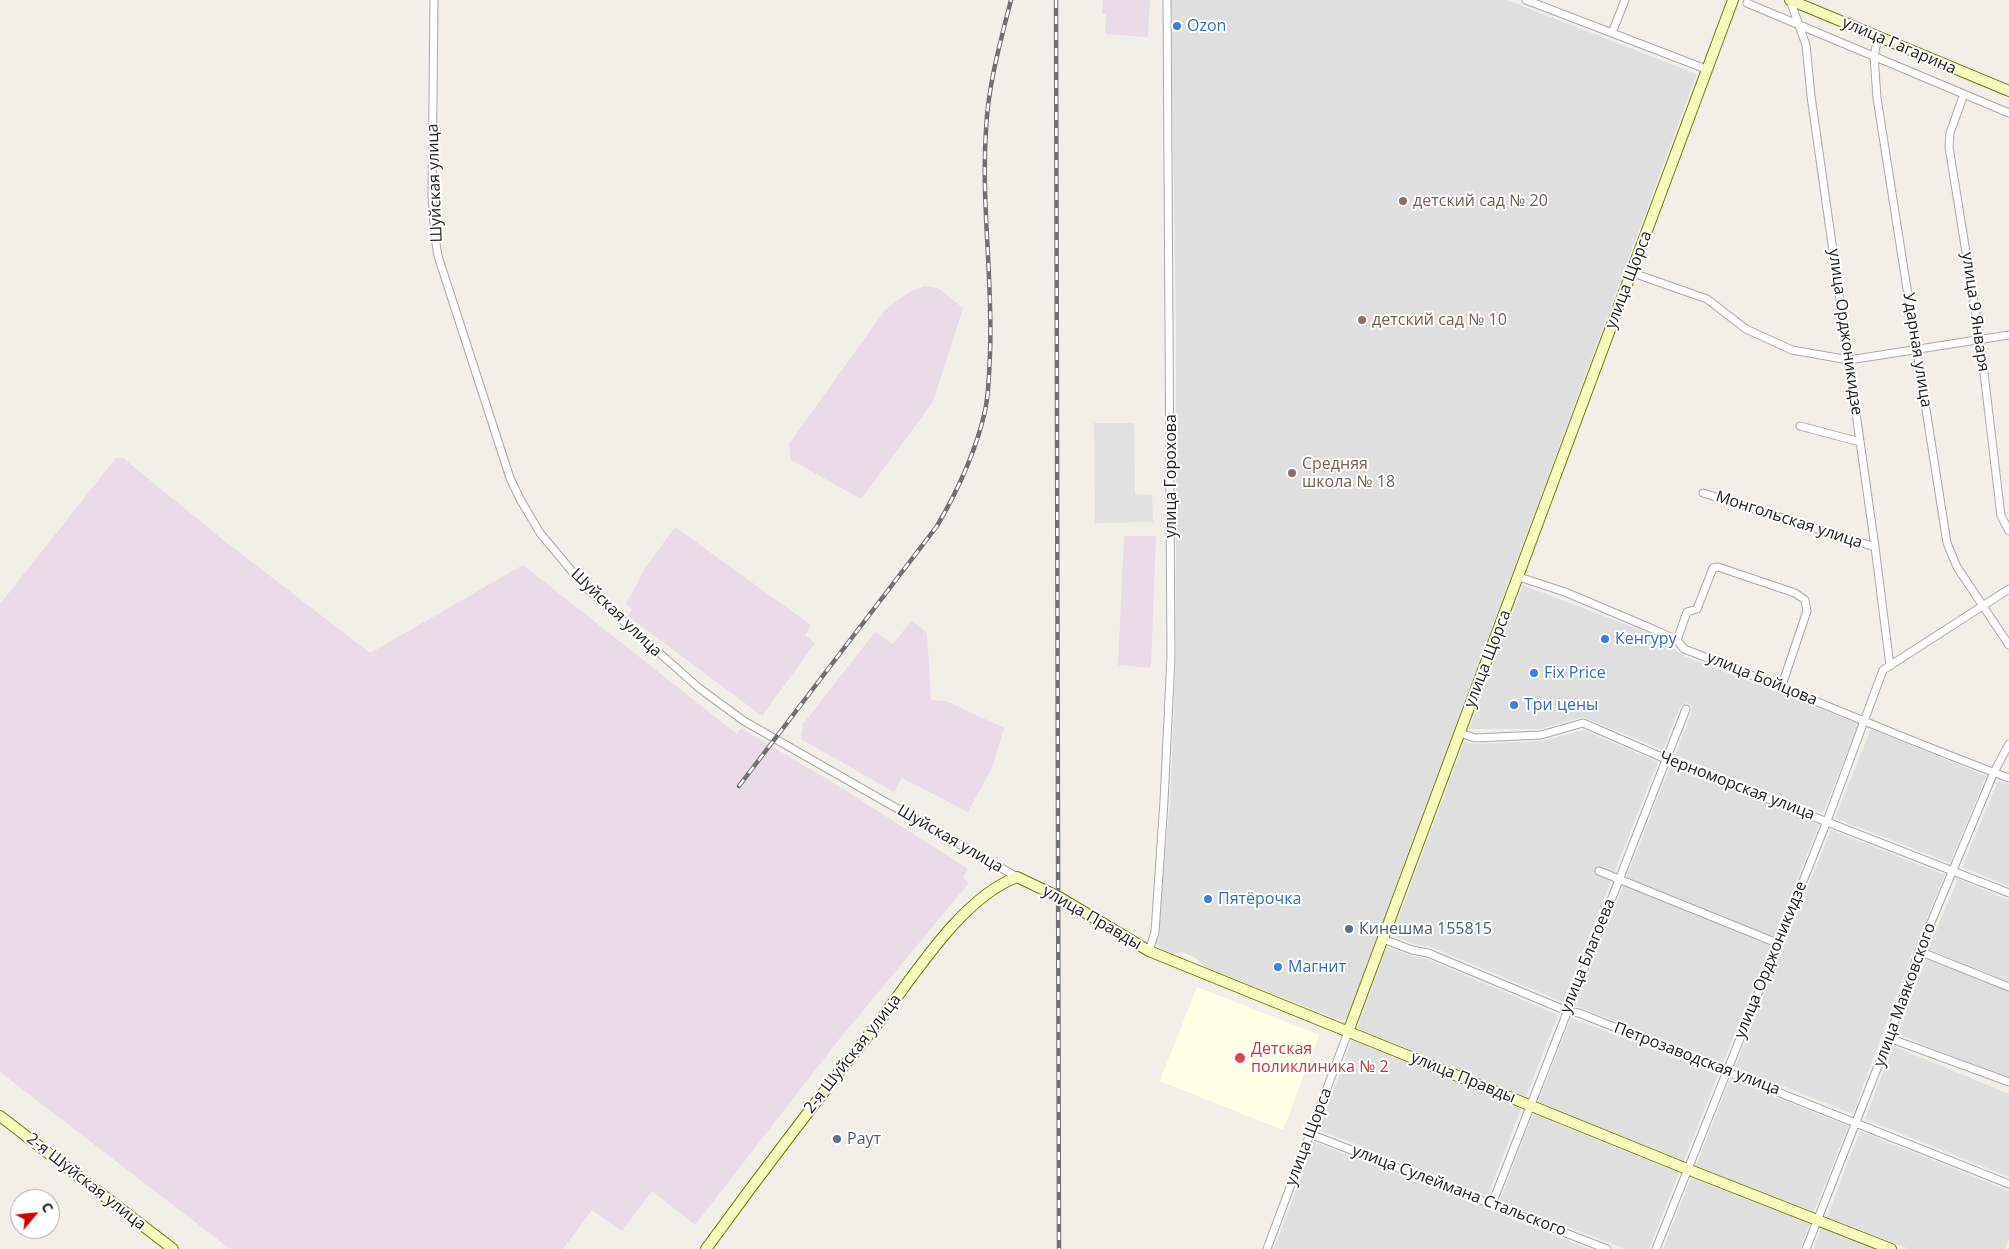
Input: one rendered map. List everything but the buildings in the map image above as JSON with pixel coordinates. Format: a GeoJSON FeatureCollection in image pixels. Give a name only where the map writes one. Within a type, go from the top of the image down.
{"type":"FeatureCollection","features":[{"type":"Feature","properties":{"kind":"street","name":"Шуйская улица"},"geometry":{"type":"LineString","coordinates":[[434,0],[432,194],[438,256],[510,478],[540,532],[600,603],[666,661],[736,716],[1018,877]]}},
{"type":"Feature","properties":{"kind":"street","name":"улица Горохова"},"geometry":{"type":"LineString","coordinates":[[1149,951],[1155,932],[1162,840],[1171,657],[1167,0]]}},
{"type":"Feature","properties":{"kind":"street"},"geometry":{"type":"LineString","coordinates":[[1526,0],[1706,69]]}},
{"type":"Feature","properties":{"kind":"street"},"geometry":{"type":"LineString","coordinates":[[1612,33],[1625,0]]}},
{"type":"Feature","properties":{"kind":"street","name":"улица Щорса"},"geometry":{"type":"LineString","coordinates":[[1267,1249],[1633,273],[1706,69],[1733,0]]}},
{"type":"Feature","properties":{"kind":"street","name":"улица Орджоникидзе"},"geometry":{"type":"LineString","coordinates":[[1656,1249],[1886,668],[1875,547],[1811,96],[1806,45],[1790,0]]}},
{"type":"Feature","properties":{"kind":"street","name":"улица Гагарина"},"geometry":{"type":"LineString","coordinates":[[1790,0],[2009,91]]}},
{"type":"Feature","properties":{"kind":"street"},"geometry":{"type":"LineString","coordinates":[[1747,3],[2009,113]]}},
{"type":"Feature","properties":{"kind":"street","name":"Ударная улица"},"geometry":{"type":"LineString","coordinates":[[1878,38],[1874,56],[1877,98],[1947,543],[1956,567],[2009,645]]}},
{"type":"Feature","properties":{"kind":"street","name":"улица 9 Января"},"geometry":{"type":"LineString","coordinates":[[1964,94],[1950,133],[1949,147],[1980,339],[2001,516],[2009,531]]}},
{"type":"Feature","properties":{"kind":"street"},"geometry":{"type":"LineString","coordinates":[[1633,273],[1707,299],[1746,329],[1792,350],[1849,360],[1917,351],[2009,335]]}},
{"type":"Feature","properties":{"kind":"street"},"geometry":{"type":"LineString","coordinates":[[1800,426],[1860,442]]}},
{"type":"Feature","properties":{"kind":"street","name":"Монгольская улица"},"geometry":{"type":"LineString","coordinates":[[1703,493],[1875,547]]}},
{"type":"Feature","properties":{"kind":"street"},"geometry":{"type":"LineString","coordinates":[[1677,640],[1687,612],[1697,609],[1713,568],[1718,567],[1795,593],[1806,600],[1807,611],[1782,686]]}},
{"type":"Feature","properties":{"kind":"street","name":"улица Бойцова"},"geometry":{"type":"LineString","coordinates":[[1519,577],[1565,592],[1677,640],[1684,649],[1782,686],[1864,721],[2009,778]]}},
{"type":"Feature","properties":{"kind":"street"},"geometry":{"type":"LineString","coordinates":[[1886,668],[2009,589]]}},
{"type":"Feature","properties":{"kind":"street","name":"улица Благоева"},"geometry":{"type":"LineString","coordinates":[[1492,1204],[1529,1105],[1686,709]]}},
{"type":"Feature","properties":{"kind":"street","name":"Черноморская улица"},"geometry":{"type":"LineString","coordinates":[[1460,733],[1475,738],[1541,735],[1583,723],[1666,759],[2009,893]]}},
{"type":"Feature","properties":{"kind":"street","name":"улица Маяковского"},"geometry":{"type":"LineString","coordinates":[[1806,1249],[1890,1038],[1919,951],[1994,772],[2009,744]]}},
{"type":"Feature","properties":{"kind":"street"},"geometry":{"type":"LineString","coordinates":[[1599,871],[1772,941]]}},
{"type":"Feature","properties":{"kind":"street","name":"улица Правды"},"geometry":{"type":"LineString","coordinates":[[1018,877],[1059,897],[1149,951],[1687,1169],[1891,1249]]}},
{"type":"Feature","properties":{"kind":"street","name":"2-я Шуйская улица"},"geometry":{"type":"LineString","coordinates":[[706,1249],[817,1100],[942,940],[984,895],[1000,884],[1018,877]]}},
{"type":"Feature","properties":{"kind":"street","name":"Петрозаводская улица"},"geometry":{"type":"LineString","coordinates":[[1383,939],[1412,950],[1428,953],[1567,1011],[1579,1013],[2009,1184]]}},
{"type":"Feature","properties":{"kind":"street"},"geometry":{"type":"LineString","coordinates":[[1919,951],[2009,987]]}},
{"type":"Feature","properties":{"kind":"street"},"geometry":{"type":"LineString","coordinates":[[1890,1038],[2009,1082]]}},
{"type":"Feature","properties":{"kind":"street","name":"2-я Шуйская улица"},"geometry":{"type":"LineString","coordinates":[[0,1116],[173,1249]]}},
{"type":"Feature","properties":{"kind":"street","name":"улица Сулеймана Стальского"},"geometry":{"type":"LineString","coordinates":[[1310,1134],[1607,1249]]}},
{"type":"Feature","properties":{"kind":"shaded area"},"geometry":{"type":"Polygon","coordinates":[[[1103,0],[1150,0],[1148,37],[1105,34],[1106,14],[1102,14],[1103,0]]]}},
{"type":"Feature","properties":{"kind":"shaded area"},"geometry":{"type":"Polygon","coordinates":[[[1171,0],[1507,0],[1697,74],[1348,1016],[1342,1021],[1205,967],[1196,958],[1183,952],[1173,954],[1159,948],[1156,943],[1170,801],[1176,659],[1176,332],[1171,0]]]}},
{"type":"Feature","properties":{"kind":"shaded area"},"geometry":{"type":"Polygon","coordinates":[[[924,286],[938,288],[963,308],[933,402],[861,499],[791,460],[789,444],[885,310],[909,292],[924,286]]]}},
{"type":"Feature","properties":{"kind":"shaded area"},"geometry":{"type":"Polygon","coordinates":[[[1094,423],[1134,423],[1135,494],[1152,495],[1153,522],[1095,523],[1094,423]]]}},
{"type":"Feature","properties":{"kind":"shaded area"},"geometry":{"type":"Polygon","coordinates":[[[116,458],[123,458],[222,539],[370,653],[523,565],[737,734],[741,728],[842,788],[968,869],[963,878],[969,883],[837,1042],[695,1225],[652,1191],[622,1231],[592,1210],[563,1249],[230,1249],[0,1072],[0,604],[116,458]]]}},
{"type":"Feature","properties":{"kind":"shaded area"},"geometry":{"type":"Polygon","coordinates":[[[675,527],[811,625],[805,635],[815,643],[762,716],[628,616],[632,609],[626,604],[646,567],[675,527]]]}},
{"type":"Feature","properties":{"kind":"shaded area"},"geometry":{"type":"Polygon","coordinates":[[[1124,536],[1156,536],[1151,668],[1118,665],[1124,536]]]}},
{"type":"Feature","properties":{"kind":"shaded area"},"geometry":{"type":"Polygon","coordinates":[[[1523,585],[1653,635],[1684,656],[1859,724],[1823,813],[1675,755],[1692,711],[1691,705],[1687,703],[1680,707],[1663,750],[1583,717],[1540,729],[1469,729],[1523,585]]]}},
{"type":"Feature","properties":{"kind":"shaded area"},"geometry":{"type":"Polygon","coordinates":[[[912,620],[927,633],[931,700],[946,701],[1004,728],[992,768],[968,812],[902,778],[894,792],[801,739],[803,724],[875,632],[893,644],[912,620]]]}},
{"type":"Feature","properties":{"kind":"shaded area"},"geometry":{"type":"Polygon","coordinates":[[[1871,729],[1986,776],[1950,863],[1835,818],[1871,729]]]}},
{"type":"Feature","properties":{"kind":"shaded area"},"geometry":{"type":"Polygon","coordinates":[[[1583,730],[1658,762],[1563,1002],[1431,947],[1414,944],[1392,935],[1464,742],[1475,744],[1542,741],[1583,730]]]}},
{"type":"Feature","properties":{"kind":"shaded area"},"geometry":{"type":"Polygon","coordinates":[[[1671,764],[1819,825],[1723,1063],[1576,1006],[1671,764]]]}},
{"type":"Feature","properties":{"kind":"shaded area"},"geometry":{"type":"Polygon","coordinates":[[[1998,781],[2009,785],[2009,886],[1962,867],[1998,781]]]}},
{"type":"Feature","properties":{"kind":"shaded area"},"geometry":{"type":"Polygon","coordinates":[[[1831,830],[1945,875],[1911,956],[1853,1114],[1735,1067],[1831,830]]]}},
{"type":"Feature","properties":{"kind":"shaded area"},"geometry":{"type":"Polygon","coordinates":[[[1958,879],[2009,900],[2009,982],[1928,949],[1958,879]]]}},
{"type":"Feature","properties":{"kind":"shaded area"},"geometry":{"type":"Polygon","coordinates":[[[1387,947],[1411,956],[1427,959],[1558,1015],[1526,1097],[1357,1028],[1387,947]]]}},
{"type":"Feature","properties":{"kind":"shaded area"},"geometry":{"type":"Polygon","coordinates":[[[1926,959],[2009,991],[2009,1080],[1898,1034],[1926,959]]]}},
{"type":"Feature","properties":{"kind":"shaded area","name":"Детская поликлиника № 2"},"geometry":{"type":"Polygon","coordinates":[[[1197,987],[1319,1035],[1283,1130],[1160,1081],[1197,987]]]}},
{"type":"Feature","properties":{"kind":"shaded area"},"geometry":{"type":"Polygon","coordinates":[[[1571,1018],[1718,1075],[1684,1161],[1538,1102],[1571,1018]]]}},
{"type":"Feature","properties":{"kind":"shaded area"},"geometry":{"type":"Polygon","coordinates":[[[1352,1040],[1521,1109],[1488,1196],[1319,1130],[1352,1040]]]}},
{"type":"Feature","properties":{"kind":"shaded area"},"geometry":{"type":"Polygon","coordinates":[[[1893,1046],[2009,1094],[2009,1177],[1865,1119],[1893,1046]]]}},
{"type":"Feature","properties":{"kind":"shaded area"},"geometry":{"type":"Polygon","coordinates":[[[1730,1079],[1848,1126],[1814,1212],[1696,1166],[1730,1079]]]}},
{"type":"Feature","properties":{"kind":"shaded area"},"geometry":{"type":"Polygon","coordinates":[[[1533,1114],[1679,1173],[1649,1249],[1625,1249],[1500,1200],[1533,1114]]]}},
{"type":"Feature","properties":{"kind":"shaded area"},"geometry":{"type":"Polygon","coordinates":[[[1860,1131],[2009,1191],[2009,1240],[2005,1249],[1909,1249],[1827,1217],[1860,1131]]]}},
{"type":"Feature","properties":{"kind":"shaded area"},"geometry":{"type":"Polygon","coordinates":[[[1314,1142],[1489,1210],[1589,1249],[1274,1249],[1314,1142]]]}},
{"type":"Feature","properties":{"kind":"shaded area"},"geometry":{"type":"Polygon","coordinates":[[[1691,1178],[1810,1224],[1800,1249],[1663,1249],[1691,1178]]]}},
{"type":"Feature","properties":{"kind":"shaded area"},"geometry":{"type":"Polygon","coordinates":[[[1822,1226],[1880,1249],[1813,1249],[1822,1226]]]}},
{"type":"Feature","properties":{"kind":"railway"},"geometry":{"type":"LineString","coordinates":[[739,786],[937,526],[959,484],[977,441],[986,404],[990,354],[990,298],[985,186],[987,114],[995,65],[1011,0]]}},
{"type":"Feature","properties":{"kind":"railway"},"geometry":{"type":"LineString","coordinates":[[1056,0],[1059,1249]]}},
{"type":"Feature","properties":{"kind":"place","name":"Ozon"},"geometry":{"type":"Point","coordinates":[1177,26]}},
{"type":"Feature","properties":{"kind":"place","name":"детский сад № 20"},"geometry":{"type":"Point","coordinates":[1403,201]}},
{"type":"Feature","properties":{"kind":"place","name":"детский сад № 10"},"geometry":{"type":"Point","coordinates":[1362,320]}},
{"type":"Feature","properties":{"kind":"place","name":"Средняя школа № 18"},"geometry":{"type":"Point","coordinates":[1292,473]}},
{"type":"Feature","properties":{"kind":"place","name":"Кенгуру"},"geometry":{"type":"Point","coordinates":[1605,639]}},
{"type":"Feature","properties":{"kind":"place","name":"Fix Price"},"geometry":{"type":"Point","coordinates":[1534,673]}},
{"type":"Feature","properties":{"kind":"place","name":"Три цены"},"geometry":{"type":"Point","coordinates":[1514,705]}},
{"type":"Feature","properties":{"kind":"place","name":"Пятёрочка"},"geometry":{"type":"Point","coordinates":[1208,899]}},
{"type":"Feature","properties":{"kind":"place","name":"Кинешма 155815"},"geometry":{"type":"Point","coordinates":[1349,929]}},
{"type":"Feature","properties":{"kind":"place","name":"Магнит"},"geometry":{"type":"Point","coordinates":[1278,967]}},
{"type":"Feature","properties":{"kind":"place","name":"Детская поликлиника № 2"},"geometry":{"type":"Point","coordinates":[1240,1058]}},
{"type":"Feature","properties":{"kind":"place","name":"Раут"},"geometry":{"type":"Point","coordinates":[837,1139]}}]}
